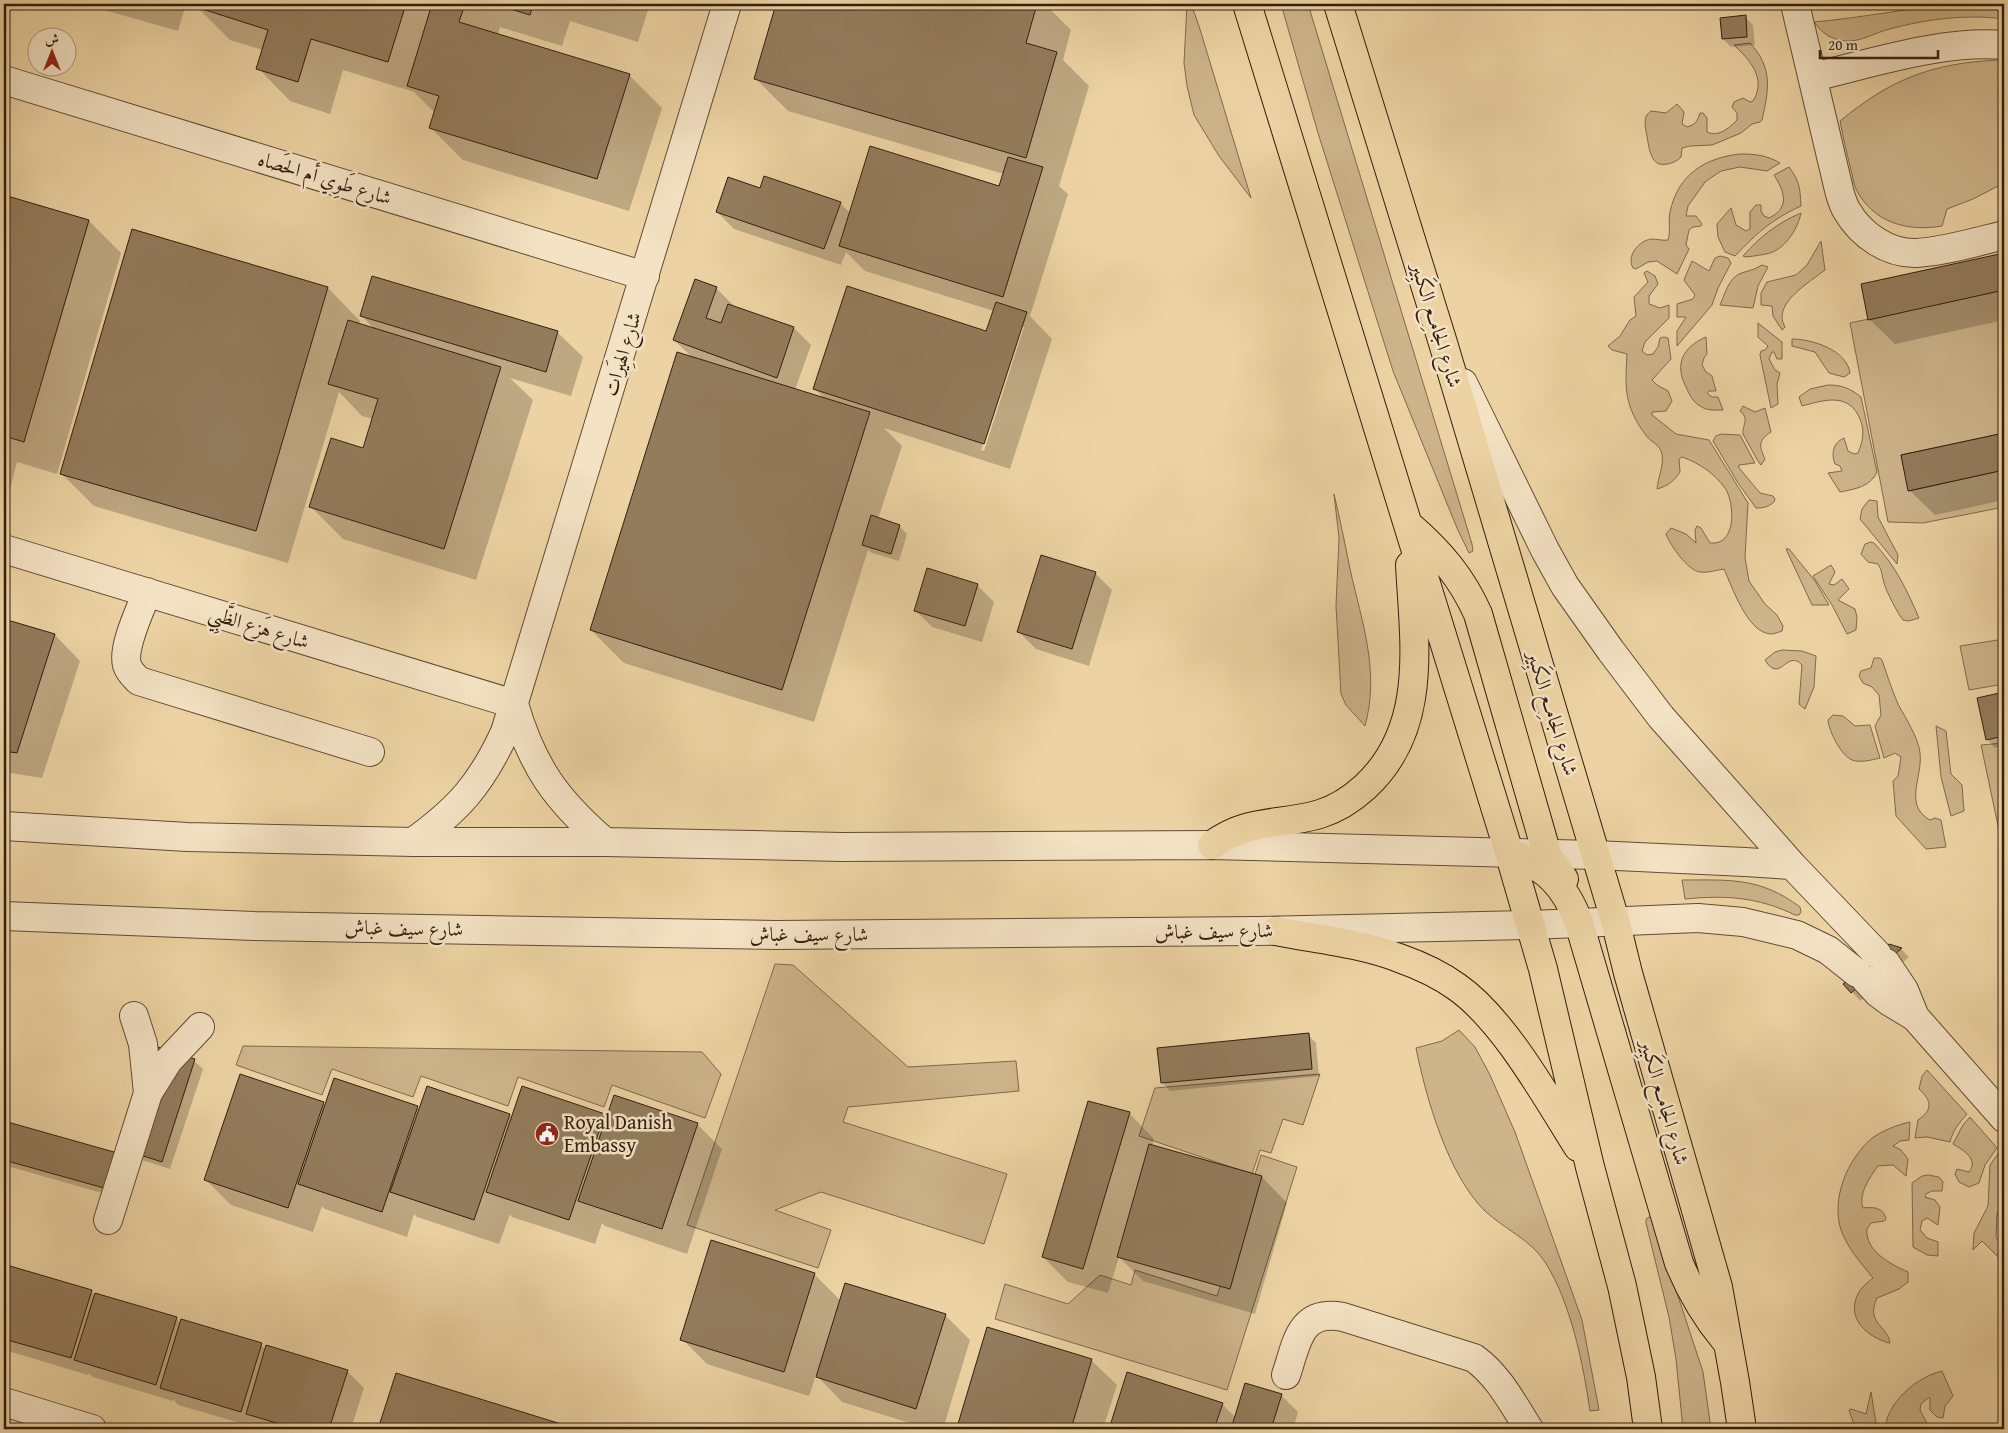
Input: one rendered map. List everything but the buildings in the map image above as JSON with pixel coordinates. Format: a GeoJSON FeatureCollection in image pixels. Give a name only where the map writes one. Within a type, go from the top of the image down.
{"type":"FeatureCollection","features":[{"type":"Feature","properties":{"kind":"main road"},"geometry":{"type":"LineString","coordinates":[[1247,4],[1510,852],[1543,969],[1590,1166],[1622,1286],[1641,1377],[1648,1429]]}},
{"type":"Feature","properties":{"kind":"main road","name":"شارع الجامِع الكَبِير"},"geometry":{"type":"LineString","coordinates":[[1338,4],[1443,343],[1615,920],[1628,973],[1718,1287],[1742,1429]]}},
{"type":"Feature","properties":{"kind":"main road"},"geometry":{"type":"LineString","coordinates":[[1212,845],[1224,836],[1252,825],[1304,818],[1323,813],[1358,794],[1385,764],[1399,740],[1409,714],[1413,686],[1414,658],[1408,523]]}},
{"type":"Feature","properties":{"kind":"main road"},"geometry":{"type":"LineString","coordinates":[[1408,523],[1431,545],[1456,574],[1468,592],[1478,614],[1546,854],[1563,878],[1582,899],[1615,920]]}},
{"type":"Feature","properties":{"kind":"main road"},"geometry":{"type":"LineString","coordinates":[[1510,852],[1529,860],[1545,871],[1560,885],[1572,903],[1679,1263],[1695,1299],[1728,1345]]}},
{"type":"Feature","properties":{"kind":"main road"},"geometry":{"type":"LineString","coordinates":[[1276,931],[1359,947],[1397,957],[1420,966],[1458,988],[1501,1031],[1590,1166]]}},
{"type":"Feature","properties":{"kind":"street","name":"شارع الهِيَرات"},"geometry":{"type":"LineString","coordinates":[[413,842],[437,825],[459,805],[477,783],[493,758],[505,732],[727,4]]}},
{"type":"Feature","properties":{"kind":"street"},"geometry":{"type":"LineString","coordinates":[[1795,4],[1839,190],[1846,210],[1858,227],[1874,240],[1893,249],[1915,253],[2004,235]]}},
{"type":"Feature","properties":{"kind":"street"},"geometry":{"type":"LineString","coordinates":[[1813,77],[1939,48],[1980,43],[2004,44]]}},
{"type":"Feature","properties":{"kind":"street","name":"شارع طَوِي أم الحَصاه"},"geometry":{"type":"LineString","coordinates":[[4,80],[645,276]]}},
{"type":"Feature","properties":{"kind":"street"},"geometry":{"type":"LineString","coordinates":[[1443,343],[1545,550],[1565,586],[1661,717],[1792,866],[1872,967],[1878,993],[1916,1017],[2004,1118]]}},
{"type":"Feature","properties":{"kind":"street","name":"شارع هَزع الظَّبِي"},"geometry":{"type":"LineString","coordinates":[[4,549],[514,704]]}},
{"type":"Feature","properties":{"kind":"street"},"geometry":{"type":"LineString","coordinates":[[147,592],[125,654],[127,666],[132,675],[139,681],[370,752]]}},
{"type":"Feature","properties":{"kind":"street"},"geometry":{"type":"LineString","coordinates":[[514,704],[526,740],[545,778],[583,824],[605,842]]}},
{"type":"Feature","properties":{"kind":"street"},"geometry":{"type":"LineString","coordinates":[[4,826],[187,837],[413,842],[605,842],[842,846],[1212,845],[1595,855],[1792,866]]}},
{"type":"Feature","properties":{"kind":"street","name":"شارع سيف غباش"},"geometry":{"type":"LineString","coordinates":[[4,916],[264,926],[776,935],[1276,931],[1530,925],[1698,918],[1764,926],[1797,935],[1813,941],[1842,960],[1872,967]]}},
{"type":"Feature","properties":{"kind":"street"},"geometry":{"type":"LineString","coordinates":[[134,1016],[143,1044],[148,1093]]}},
{"type":"Feature","properties":{"kind":"street"},"geometry":{"type":"LineString","coordinates":[[108,1220],[148,1093],[168,1061],[200,1027]]}},
{"type":"Feature","properties":{"kind":"street"},"geometry":{"type":"LineString","coordinates":[[1286,1376],[1300,1334],[1306,1324],[1316,1317],[1329,1315],[1343,1317],[1474,1358],[1486,1367],[1496,1379],[1529,1429]]}},
{"type":"Feature","properties":{"kind":"street"},"geometry":{"type":"LineString","coordinates":[[4,1402],[92,1429]]}},
{"type":"Feature","properties":{"kind":"shaded area"},"geometry":{"type":"Polygon","coordinates":[[[1187,4],[1191,4],[1199,26],[1251,198],[1219,156],[1194,115],[1184,63],[1187,4]]]}},
{"type":"Feature","properties":{"kind":"shaded area"},"geometry":{"type":"Polygon","coordinates":[[[1281,4],[1308,4],[1472,544],[1473,551],[1469,553],[1393,371],[1318,133],[1281,4]]]}},
{"type":"Feature","properties":{"kind":"shaded area"},"geometry":{"type":"Polygon","coordinates":[[[1951,6],[2004,9],[2004,19],[1961,17],[1932,20],[1890,29],[1852,41],[1836,39],[1827,35],[1814,22],[1917,9],[1951,6]]]}},
{"type":"Feature","properties":{"kind":"shaded area"},"geometry":{"type":"Polygon","coordinates":[[[1750,43],[1763,61],[1766,70],[1767,89],[1762,120],[1752,124],[1741,133],[1712,145],[1682,148],[1681,157],[1676,161],[1667,164],[1657,163],[1650,151],[1645,126],[1647,114],[1651,111],[1666,113],[1677,104],[1684,112],[1682,124],[1687,127],[1694,124],[1700,113],[1703,113],[1707,118],[1707,132],[1715,134],[1727,129],[1737,120],[1737,113],[1732,107],[1734,102],[1743,98],[1750,102],[1753,101],[1757,93],[1758,85],[1755,70],[1734,45],[1750,43]]]}},
{"type":"Feature","properties":{"kind":"shaded area"},"geometry":{"type":"Polygon","coordinates":[[[2004,60],[2004,183],[1973,199],[1947,209],[1942,226],[1917,228],[1904,226],[1882,217],[1872,210],[1863,201],[1855,187],[1840,121],[1877,94],[1914,76],[1953,65],[2004,60]]]}},
{"type":"Feature","properties":{"kind":"shaded area"},"geometry":{"type":"Polygon","coordinates":[[[1740,154],[1770,158],[1780,163],[1767,171],[1740,167],[1721,171],[1705,182],[1688,206],[1686,216],[1696,216],[1702,224],[1689,230],[1686,245],[1689,249],[1677,274],[1657,261],[1648,262],[1636,269],[1633,268],[1631,259],[1638,245],[1652,239],[1668,240],[1670,212],[1679,188],[1686,178],[1704,164],[1727,156],[1740,154]]]}},
{"type":"Feature","properties":{"kind":"shaded area"},"geometry":{"type":"Polygon","coordinates":[[[1789,167],[1799,185],[1801,206],[1765,227],[1735,256],[1725,252],[1718,237],[1717,224],[1731,208],[1736,225],[1746,231],[1750,229],[1750,212],[1756,205],[1761,205],[1761,211],[1764,216],[1769,218],[1776,214],[1784,199],[1781,187],[1774,175],[1789,167]]]}},
{"type":"Feature","properties":{"kind":"shaded area"},"geometry":{"type":"Polygon","coordinates":[[[1801,213],[1794,231],[1781,247],[1767,254],[1743,256],[1769,231],[1801,213]]]}},
{"type":"Feature","properties":{"kind":"shaded area"},"geometry":{"type":"Polygon","coordinates":[[[1821,241],[1825,270],[1802,287],[1788,302],[1783,310],[1782,318],[1785,327],[1782,330],[1773,316],[1772,306],[1761,305],[1761,293],[1767,282],[1796,275],[1807,265],[1821,241]]]}},
{"type":"Feature","properties":{"kind":"shaded area"},"geometry":{"type":"Polygon","coordinates":[[[1720,256],[1728,258],[1731,263],[1718,288],[1712,305],[1677,346],[1677,331],[1686,317],[1677,317],[1677,304],[1693,299],[1695,295],[1684,280],[1692,261],[1709,271],[1715,258],[1720,256]]]}},
{"type":"Feature","properties":{"kind":"shaded area"},"geometry":{"type":"Polygon","coordinates":[[[1762,265],[1768,267],[1758,286],[1753,308],[1720,305],[1727,288],[1735,277],[1762,265]]]}},
{"type":"Feature","properties":{"kind":"shaded area"},"geometry":{"type":"Polygon","coordinates":[[[1647,271],[1655,276],[1658,284],[1649,296],[1649,304],[1660,308],[1669,305],[1669,318],[1645,342],[1642,351],[1647,355],[1653,354],[1658,347],[1660,338],[1668,338],[1671,359],[1652,380],[1668,391],[1672,401],[1666,411],[1652,412],[1652,415],[1676,434],[1709,440],[1748,503],[1745,558],[1749,581],[1765,604],[1777,615],[1783,626],[1782,631],[1771,634],[1762,632],[1741,608],[1724,569],[1706,572],[1695,571],[1680,557],[1666,534],[1671,528],[1686,534],[1696,543],[1695,530],[1697,526],[1701,528],[1710,543],[1719,542],[1725,538],[1729,531],[1732,513],[1731,503],[1721,483],[1706,469],[1682,457],[1679,459],[1680,472],[1678,475],[1668,485],[1657,489],[1662,463],[1661,451],[1645,434],[1633,414],[1626,387],[1627,354],[1612,350],[1608,346],[1620,336],[1630,320],[1636,316],[1634,297],[1648,282],[1644,273],[1647,271]]]}},
{"type":"Feature","properties":{"kind":"shaded area"},"geometry":{"type":"Polygon","coordinates":[[[2004,290],[2004,433],[1901,455],[1909,491],[2004,470],[2004,507],[1923,523],[1888,522],[1850,323],[2004,290]]]}},
{"type":"Feature","properties":{"kind":"shaded area"},"geometry":{"type":"Polygon","coordinates":[[[1758,323],[1782,342],[1782,359],[1777,359],[1774,352],[1772,352],[1769,359],[1775,370],[1780,373],[1777,384],[1778,404],[1771,408],[1760,355],[1761,351],[1765,350],[1768,346],[1758,337],[1758,323]]]}},
{"type":"Feature","properties":{"kind":"shaded area"},"geometry":{"type":"Polygon","coordinates":[[[1706,337],[1707,354],[1702,365],[1706,372],[1712,376],[1716,391],[1709,391],[1707,393],[1712,397],[1718,397],[1723,410],[1703,408],[1693,400],[1682,379],[1681,364],[1686,351],[1706,337]]]}},
{"type":"Feature","properties":{"kind":"shaded area"},"geometry":{"type":"Polygon","coordinates":[[[1792,339],[1809,341],[1836,352],[1847,365],[1850,373],[1844,377],[1829,373],[1815,352],[1792,346],[1792,339]]]}},
{"type":"Feature","properties":{"kind":"shaded area"},"geometry":{"type":"Polygon","coordinates":[[[1828,385],[1845,388],[1861,397],[1877,472],[1866,484],[1840,492],[1828,473],[1842,471],[1840,466],[1835,464],[1834,449],[1837,443],[1844,438],[1848,451],[1854,454],[1858,453],[1863,436],[1860,419],[1855,410],[1843,401],[1827,400],[1802,406],[1799,397],[1810,389],[1828,385]]]}},
{"type":"Feature","properties":{"kind":"shaded area"},"geometry":{"type":"Polygon","coordinates":[[[1743,406],[1755,412],[1765,408],[1771,432],[1764,438],[1761,444],[1765,459],[1761,465],[1743,434],[1745,417],[1740,411],[1743,406]]]}},
{"type":"Feature","properties":{"kind":"shaded area"},"geometry":{"type":"Polygon","coordinates":[[[1721,434],[1740,435],[1755,463],[1739,465],[1739,468],[1760,493],[1773,496],[1775,499],[1772,504],[1756,508],[1738,483],[1713,441],[1716,436],[1721,434]]]}},
{"type":"Feature","properties":{"kind":"shaded area"},"geometry":{"type":"Polygon","coordinates":[[[1334,494],[1368,647],[1371,686],[1365,726],[1346,705],[1341,694],[1336,606],[1339,538],[1334,494]]]}},
{"type":"Feature","properties":{"kind":"shaded area"},"geometry":{"type":"Polygon","coordinates":[[[1869,500],[1877,501],[1878,517],[1898,555],[1897,564],[1860,519],[1862,509],[1869,500]]]}},
{"type":"Feature","properties":{"kind":"shaded area"},"geometry":{"type":"Polygon","coordinates":[[[1871,542],[1881,551],[1894,569],[1919,618],[1909,621],[1903,620],[1895,608],[1878,564],[1868,562],[1861,554],[1865,544],[1871,542]]]}},
{"type":"Feature","properties":{"kind":"shaded area"},"geometry":{"type":"Polygon","coordinates":[[[1786,549],[1789,549],[1815,581],[1829,605],[1812,605],[1786,549]]]}},
{"type":"Feature","properties":{"kind":"shaded area"},"geometry":{"type":"Polygon","coordinates":[[[1831,565],[1835,572],[1829,584],[1834,585],[1842,579],[1849,589],[1838,600],[1855,609],[1857,617],[1856,630],[1847,634],[1832,605],[1813,576],[1831,565]]]}},
{"type":"Feature","properties":{"kind":"shaded area"},"geometry":{"type":"Polygon","coordinates":[[[2004,639],[2004,684],[1969,690],[1960,646],[2004,639]]]}},
{"type":"Feature","properties":{"kind":"shaded area"},"geometry":{"type":"Polygon","coordinates":[[[1782,650],[1802,651],[1816,656],[1814,687],[1805,709],[1799,704],[1802,665],[1797,661],[1792,661],[1775,669],[1770,667],[1765,660],[1775,652],[1782,650]]]}},
{"type":"Feature","properties":{"kind":"shaded area"},"geometry":{"type":"Polygon","coordinates":[[[1874,658],[1882,660],[1898,704],[1919,747],[1920,762],[1916,790],[1917,807],[1930,820],[1935,818],[1941,820],[1946,847],[1926,849],[1896,816],[1893,781],[1898,776],[1901,757],[1895,753],[1884,758],[1875,726],[1881,715],[1879,695],[1872,687],[1863,683],[1859,676],[1861,671],[1871,668],[1874,658]]]}},
{"type":"Feature","properties":{"kind":"shaded area"},"geometry":{"type":"Polygon","coordinates":[[[1833,715],[1843,716],[1855,726],[1870,725],[1880,758],[1859,761],[1848,757],[1836,743],[1831,731],[1828,720],[1833,715]]]}},
{"type":"Feature","properties":{"kind":"shaded area"},"geometry":{"type":"Polygon","coordinates":[[[1936,726],[1946,731],[1951,774],[1962,785],[1964,811],[1951,816],[1941,777],[1936,726]]]}},
{"type":"Feature","properties":{"kind":"shaded area"},"geometry":{"type":"Polygon","coordinates":[[[2004,743],[2004,854],[1981,745],[2004,743]]]}},
{"type":"Feature","properties":{"kind":"shaded area"},"geometry":{"type":"Polygon","coordinates":[[[1682,880],[1715,880],[1758,885],[1785,897],[1800,907],[1801,912],[1799,915],[1795,915],[1768,904],[1742,899],[1714,897],[1685,899],[1682,880]]]}},
{"type":"Feature","properties":{"kind":"shaded area"},"geometry":{"type":"Polygon","coordinates":[[[775,964],[793,965],[908,1067],[1016,1061],[1019,1091],[848,1107],[843,1122],[1007,1174],[984,1244],[821,1192],[775,1210],[831,1230],[818,1268],[687,1225],[775,964]]]}},
{"type":"Feature","properties":{"kind":"shaded area"},"geometry":{"type":"Polygon","coordinates":[[[1459,1030],[1475,1047],[1490,1075],[1515,1132],[1582,1320],[1599,1410],[1590,1411],[1575,1334],[1562,1296],[1545,1262],[1532,1247],[1485,1211],[1472,1196],[1460,1177],[1440,1135],[1432,1112],[1416,1048],[1442,1041],[1459,1030]]]}},
{"type":"Feature","properties":{"kind":"shaded area"},"geometry":{"type":"Polygon","coordinates":[[[243,1046],[702,1052],[721,1074],[705,1118],[612,1085],[604,1107],[518,1077],[508,1106],[421,1076],[413,1097],[332,1069],[322,1095],[236,1065],[243,1046]]]}},
{"type":"Feature","properties":{"kind":"shaded area"},"geometry":{"type":"Polygon","coordinates":[[[1927,1070],[1967,1114],[1957,1127],[1950,1142],[1927,1137],[1915,1138],[1918,1120],[1926,1113],[1929,1105],[1919,1089],[1922,1076],[1927,1070]]]}},
{"type":"Feature","properties":{"kind":"shaded area"},"geometry":{"type":"Polygon","coordinates":[[[1320,1074],[1303,1125],[1283,1119],[1271,1153],[1260,1150],[1252,1174],[1139,1136],[1155,1088],[1320,1074]]]}},
{"type":"Feature","properties":{"kind":"shaded area"},"geometry":{"type":"Polygon","coordinates":[[[1970,1117],[1997,1148],[1985,1165],[1979,1183],[1969,1187],[1959,1182],[1955,1174],[1957,1169],[1969,1172],[1972,1167],[1971,1159],[1965,1152],[1953,1144],[1963,1125],[1970,1117]]]}},
{"type":"Feature","properties":{"kind":"shaded area"},"geometry":{"type":"Polygon","coordinates":[[[1910,1122],[1909,1140],[1900,1141],[1893,1146],[1901,1150],[1908,1159],[1906,1176],[1893,1165],[1878,1166],[1863,1191],[1862,1197],[1863,1208],[1878,1209],[1883,1212],[1886,1219],[1871,1223],[1867,1229],[1867,1237],[1870,1244],[1880,1256],[1908,1272],[1908,1282],[1899,1289],[1877,1298],[1874,1306],[1875,1319],[1888,1337],[1889,1343],[1867,1332],[1857,1320],[1855,1305],[1858,1293],[1873,1278],[1855,1256],[1844,1237],[1838,1218],[1838,1206],[1843,1181],[1848,1169],[1862,1148],[1879,1133],[1910,1122]]]}},
{"type":"Feature","properties":{"kind":"shaded area"},"geometry":{"type":"Polygon","coordinates":[[[2000,1151],[2004,1157],[2004,1210],[1997,1213],[1996,1238],[2000,1241],[1999,1258],[1982,1241],[1973,1250],[1974,1233],[1988,1206],[1990,1165],[2000,1151]]]}},
{"type":"Feature","properties":{"kind":"shaded area"},"geometry":{"type":"Polygon","coordinates":[[[1261,1155],[1297,1167],[1227,1390],[995,1319],[1005,1284],[1068,1304],[1100,1275],[1131,1285],[1135,1270],[1217,1296],[1261,1155]]]}},
{"type":"Feature","properties":{"kind":"shaded area"},"geometry":{"type":"Polygon","coordinates":[[[1922,1176],[1939,1177],[1943,1182],[1942,1191],[1932,1191],[1926,1194],[1925,1197],[1935,1200],[1940,1207],[1938,1225],[1927,1218],[1922,1221],[1920,1230],[1927,1238],[1938,1242],[1938,1256],[1927,1255],[1913,1247],[1912,1183],[1922,1176]]]}},
{"type":"Feature","properties":{"kind":"shaded area"},"geometry":{"type":"Polygon","coordinates":[[[1652,1217],[1703,1372],[1711,1429],[1683,1429],[1676,1359],[1669,1317],[1646,1223],[1646,1219],[1652,1217]]]}},
{"type":"Feature","properties":{"kind":"shaded area"},"geometry":{"type":"Polygon","coordinates":[[[1942,1371],[1953,1396],[1945,1406],[1943,1418],[1937,1417],[1930,1410],[1930,1398],[1928,1398],[1921,1404],[1920,1410],[1930,1429],[1885,1429],[1891,1409],[1897,1400],[1923,1379],[1942,1371]]]}},
{"type":"Feature","properties":{"kind":"shaded area"},"geometry":{"type":"Polygon","coordinates":[[[1871,1392],[1877,1429],[1861,1429],[1853,1422],[1849,1410],[1866,1414],[1871,1392]]]}},
{"type":"Feature","properties":{"kind":"place","name":"Royal Danish Embassy"},"geometry":{"type":"Point","coordinates":[547,1134]}}]}
